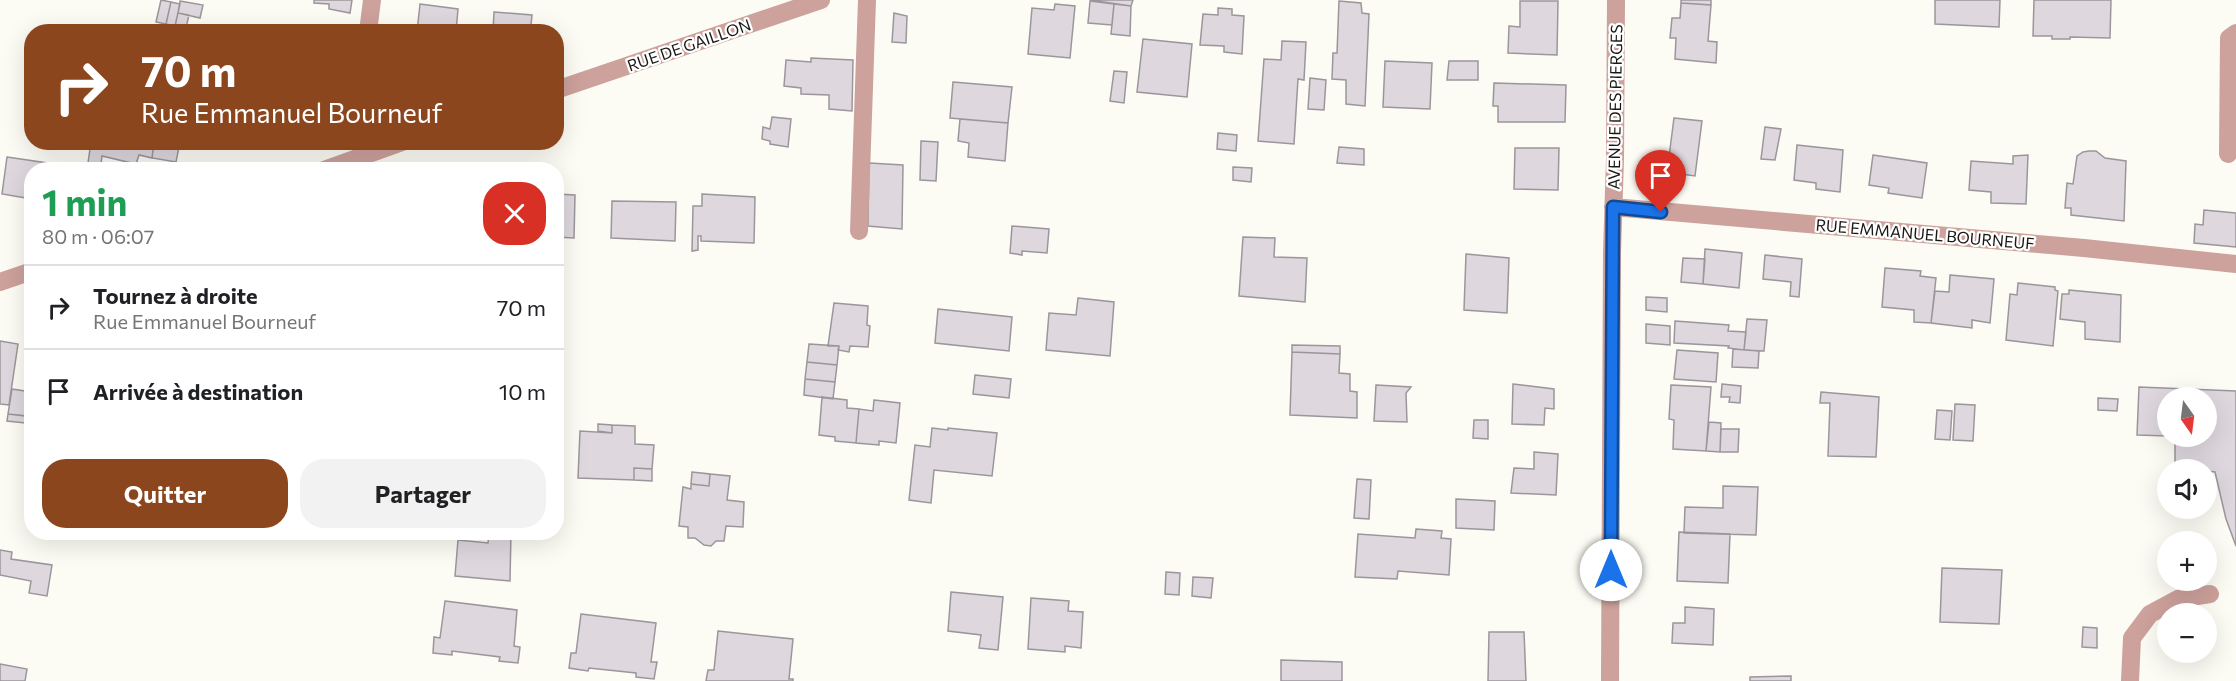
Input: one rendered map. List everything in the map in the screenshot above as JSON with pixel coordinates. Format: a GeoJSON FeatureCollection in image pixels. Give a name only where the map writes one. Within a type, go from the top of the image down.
{"type":"FeatureCollection","features":[{"type":"Feature","properties":{"kind":"street"},"geometry":{"type":"LineString","coordinates":[[369,24],[372,0]]}},
{"type":"Feature","properties":{"kind":"street","name":"RUE DE GAILLON"},"geometry":{"type":"LineString","coordinates":[[564,87],[821,0]]}},
{"type":"Feature","properties":{"kind":"street"},"geometry":{"type":"LineString","coordinates":[[859,231],[867,0]]}},
{"type":"Feature","properties":{"kind":"street","name":"AVENUE DES PIERGES"},"geometry":{"type":"LineString","coordinates":[[1610,681],[1616,0]]}},
{"type":"Feature","properties":{"kind":"street"},"geometry":{"type":"LineString","coordinates":[[2228,154],[2229,38],[2236,33]]}},
{"type":"Feature","properties":{"kind":"street"},"geometry":{"type":"LineString","coordinates":[[336,162],[353,151]]}},
{"type":"Feature","properties":{"kind":"street","name":"RUE EMMANUEL BOURNEUF"},"geometry":{"type":"LineString","coordinates":[[1613,207],[2085,248],[2236,264]]}},
{"type":"Feature","properties":{"kind":"street"},"geometry":{"type":"LineString","coordinates":[[0,282],[24,274]]}},
{"type":"Feature","properties":{"kind":"street"},"geometry":{"type":"LineString","coordinates":[[2130,681],[2132,638],[2150,614],[2178,599],[2210,594]]}},
{"type":"Feature","properties":{"kind":"building"},"geometry":{"type":"Polygon","coordinates":[[[161,0],[171,2],[166,24],[156,22],[161,0]]]}},
{"type":"Feature","properties":{"kind":"building"},"geometry":{"type":"Polygon","coordinates":[[[314,0],[352,0],[350,13],[329,9],[329,4],[314,3],[314,0]]]}},
{"type":"Feature","properties":{"kind":"building"},"geometry":{"type":"Polygon","coordinates":[[[1090,0],[1133,0],[1131,6],[1090,0]]]}},
{"type":"Feature","properties":{"kind":"building"},"geometry":{"type":"Polygon","coordinates":[[[1681,0],[1711,0],[1711,5],[1681,3],[1681,0]]]}},
{"type":"Feature","properties":{"kind":"building"},"geometry":{"type":"Polygon","coordinates":[[[1935,0],[2000,0],[1999,27],[1935,24],[1935,0]]]}},
{"type":"Feature","properties":{"kind":"building"},"geometry":{"type":"Polygon","coordinates":[[[2034,0],[2111,0],[2110,38],[2052,39],[2052,36],[2033,36],[2034,0]]]}},
{"type":"Feature","properties":{"kind":"building"},"geometry":{"type":"Polygon","coordinates":[[[180,1],[203,5],[200,18],[178,13],[180,1]]]}},
{"type":"Feature","properties":{"kind":"building"},"geometry":{"type":"Polygon","coordinates":[[[1090,1],[1114,4],[1112,25],[1088,23],[1090,1]]]}},
{"type":"Feature","properties":{"kind":"building"},"geometry":{"type":"Polygon","coordinates":[[[1339,1],[1361,3],[1362,13],[1369,14],[1365,106],[1346,104],[1346,80],[1332,79],[1333,53],[1337,53],[1339,1]]]}},
{"type":"Feature","properties":{"kind":"building"},"geometry":{"type":"Polygon","coordinates":[[[1520,1],[1558,1],[1557,55],[1508,53],[1509,26],[1520,27],[1520,1]]]}},
{"type":"Feature","properties":{"kind":"building"},"geometry":{"type":"Polygon","coordinates":[[[171,2],[180,4],[175,24],[166,24],[171,2]]]}},
{"type":"Feature","properties":{"kind":"building"},"geometry":{"type":"Polygon","coordinates":[[[1681,3],[1711,5],[1708,41],[1717,42],[1716,63],[1675,59],[1676,38],[1670,38],[1672,18],[1680,18],[1681,3]]]}},
{"type":"Feature","properties":{"kind":"building"},"geometry":{"type":"Polygon","coordinates":[[[420,4],[458,9],[457,24],[418,24],[420,4]]]}},
{"type":"Feature","properties":{"kind":"building"},"geometry":{"type":"Polygon","coordinates":[[[1055,4],[1075,6],[1070,58],[1028,54],[1032,8],[1054,10],[1055,4]]]}},
{"type":"Feature","properties":{"kind":"building"},"geometry":{"type":"Polygon","coordinates":[[[1114,4],[1131,6],[1130,36],[1111,34],[1114,4]]]}},
{"type":"Feature","properties":{"kind":"building"},"geometry":{"type":"Polygon","coordinates":[[[1218,8],[1232,9],[1232,15],[1244,16],[1242,54],[1224,52],[1224,46],[1200,45],[1203,14],[1218,15],[1218,8]]]}},
{"type":"Feature","properties":{"kind":"building"},"geometry":{"type":"Polygon","coordinates":[[[494,12],[532,15],[531,24],[493,24],[494,12]]]}},
{"type":"Feature","properties":{"kind":"building"},"geometry":{"type":"Polygon","coordinates":[[[178,13],[189,15],[187,24],[175,24],[178,13]]]}},
{"type":"Feature","properties":{"kind":"building"},"geometry":{"type":"Polygon","coordinates":[[[894,13],[907,16],[906,43],[892,42],[894,13]]]}},
{"type":"Feature","properties":{"kind":"building"},"geometry":{"type":"Polygon","coordinates":[[[1143,39],[1192,44],[1187,97],[1137,92],[1143,39]]]}},
{"type":"Feature","properties":{"kind":"building"},"geometry":{"type":"Polygon","coordinates":[[[1282,41],[1306,42],[1304,80],[1298,79],[1294,144],[1258,141],[1264,59],[1281,60],[1282,41]]]}},
{"type":"Feature","properties":{"kind":"building"},"geometry":{"type":"Polygon","coordinates":[[[811,58],[853,60],[852,111],[829,109],[829,95],[801,94],[801,88],[784,86],[786,60],[811,62],[811,58]]]}},
{"type":"Feature","properties":{"kind":"building"},"geometry":{"type":"Polygon","coordinates":[[[1385,61],[1432,63],[1430,109],[1383,107],[1385,61]]]}},
{"type":"Feature","properties":{"kind":"building"},"geometry":{"type":"Polygon","coordinates":[[[1449,61],[1478,61],[1478,80],[1447,80],[1449,61]]]}},
{"type":"Feature","properties":{"kind":"building"},"geometry":{"type":"Polygon","coordinates":[[[1114,71],[1127,72],[1124,103],[1110,101],[1114,71]]]}},
{"type":"Feature","properties":{"kind":"building"},"geometry":{"type":"Polygon","coordinates":[[[1310,78],[1326,80],[1324,110],[1308,109],[1310,78]]]}},
{"type":"Feature","properties":{"kind":"building"},"geometry":{"type":"Polygon","coordinates":[[[953,82],[1012,87],[1008,123],[950,118],[953,82]]]}},
{"type":"Feature","properties":{"kind":"building"},"geometry":{"type":"Polygon","coordinates":[[[1494,83],[1566,85],[1565,122],[1498,122],[1498,106],[1493,106],[1494,83]]]}},
{"type":"Feature","properties":{"kind":"building"},"geometry":{"type":"Polygon","coordinates":[[[772,117],[791,119],[788,147],[770,144],[770,141],[762,139],[763,127],[770,129],[772,117]]]}},
{"type":"Feature","properties":{"kind":"building"},"geometry":{"type":"Polygon","coordinates":[[[1674,118],[1702,121],[1695,176],[1667,172],[1674,118]]]}},
{"type":"Feature","properties":{"kind":"building"},"geometry":{"type":"Polygon","coordinates":[[[960,119],[1008,123],[1005,161],[968,157],[969,143],[958,141],[960,119]]]}},
{"type":"Feature","properties":{"kind":"building"},"geometry":{"type":"Polygon","coordinates":[[[1765,127],[1781,129],[1775,160],[1761,159],[1765,127]]]}},
{"type":"Feature","properties":{"kind":"building"},"geometry":{"type":"Polygon","coordinates":[[[1218,133],[1237,135],[1236,151],[1217,149],[1218,133]]]}},
{"type":"Feature","properties":{"kind":"building"},"geometry":{"type":"Polygon","coordinates":[[[921,141],[938,142],[936,181],[920,180],[921,141]]]}},
{"type":"Feature","properties":{"kind":"building"},"geometry":{"type":"Polygon","coordinates":[[[1797,145],[1843,150],[1840,192],[1816,189],[1816,183],[1794,180],[1797,145]]]}},
{"type":"Feature","properties":{"kind":"building"},"geometry":{"type":"Polygon","coordinates":[[[1339,147],[1364,149],[1364,165],[1337,163],[1339,147]]]}},
{"type":"Feature","properties":{"kind":"building"},"geometry":{"type":"Polygon","coordinates":[[[1515,148],[1559,148],[1558,190],[1514,189],[1515,148]]]}},
{"type":"Feature","properties":{"kind":"building"},"geometry":{"type":"Polygon","coordinates":[[[90,150],[153,150],[152,158],[139,155],[137,162],[102,156],[101,162],[88,162],[90,150]]]}},
{"type":"Feature","properties":{"kind":"building"},"geometry":{"type":"Polygon","coordinates":[[[153,150],[178,150],[176,162],[152,158],[153,150]]]}},
{"type":"Feature","properties":{"kind":"building"},"geometry":{"type":"Polygon","coordinates":[[[2096,151],[2105,158],[2126,161],[2124,221],[2071,215],[2071,208],[2065,208],[2067,183],[2073,184],[2077,156],[2096,151]]]}},
{"type":"Feature","properties":{"kind":"building"},"geometry":{"type":"Polygon","coordinates":[[[1873,155],[1927,163],[1922,198],[1888,193],[1889,188],[1869,185],[1873,155]]]}},
{"type":"Feature","properties":{"kind":"building"},"geometry":{"type":"Polygon","coordinates":[[[2028,155],[2026,204],[1991,203],[1991,192],[1969,190],[1971,161],[2013,164],[2013,156],[2028,155]]]}},
{"type":"Feature","properties":{"kind":"building"},"geometry":{"type":"Polygon","coordinates":[[[7,157],[41,162],[24,162],[24,198],[2,194],[7,157]]]}},
{"type":"Feature","properties":{"kind":"building"},"geometry":{"type":"Polygon","coordinates":[[[869,163],[903,165],[902,229],[868,226],[869,163]]]}},
{"type":"Feature","properties":{"kind":"building"},"geometry":{"type":"Polygon","coordinates":[[[1233,167],[1252,168],[1251,182],[1233,180],[1233,167]]]}},
{"type":"Feature","properties":{"kind":"building"},"geometry":{"type":"Polygon","coordinates":[[[564,194],[575,195],[574,238],[564,237],[564,194]]]}},
{"type":"Feature","properties":{"kind":"building"},"geometry":{"type":"Polygon","coordinates":[[[702,194],[755,197],[754,243],[701,241],[701,236],[698,236],[698,250],[692,251],[693,206],[702,206],[702,194]]]}},
{"type":"Feature","properties":{"kind":"building"},"geometry":{"type":"Polygon","coordinates":[[[612,201],[676,202],[675,241],[611,238],[612,201]]]}},
{"type":"Feature","properties":{"kind":"building"},"geometry":{"type":"Polygon","coordinates":[[[2204,210],[2236,213],[2236,247],[2194,243],[2195,224],[2203,225],[2204,210]]]}},
{"type":"Feature","properties":{"kind":"building"},"geometry":{"type":"Polygon","coordinates":[[[1012,226],[1049,229],[1047,253],[1022,251],[1022,255],[1010,253],[1012,226]]]}},
{"type":"Feature","properties":{"kind":"building"},"geometry":{"type":"Polygon","coordinates":[[[1243,237],[1275,238],[1274,257],[1307,258],[1305,302],[1239,296],[1243,237]]]}},
{"type":"Feature","properties":{"kind":"building"},"geometry":{"type":"Polygon","coordinates":[[[1705,249],[1742,253],[1739,288],[1703,284],[1705,249]]]}},
{"type":"Feature","properties":{"kind":"building"},"geometry":{"type":"Polygon","coordinates":[[[1466,254],[1509,258],[1507,313],[1464,310],[1466,254]]]}},
{"type":"Feature","properties":{"kind":"building"},"geometry":{"type":"Polygon","coordinates":[[[1765,255],[1802,259],[1799,297],[1790,296],[1791,282],[1763,279],[1765,255]]]}},
{"type":"Feature","properties":{"kind":"building"},"geometry":{"type":"Polygon","coordinates":[[[1683,258],[1705,259],[1703,284],[1681,282],[1683,258]]]}},
{"type":"Feature","properties":{"kind":"building"},"geometry":{"type":"Polygon","coordinates":[[[1885,268],[1921,271],[1920,276],[1936,278],[1931,323],[1914,322],[1914,310],[1882,307],[1885,268]]]}},
{"type":"Feature","properties":{"kind":"building"},"geometry":{"type":"Polygon","coordinates":[[[1950,275],[1994,279],[1990,323],[1972,320],[1972,328],[1931,323],[1935,291],[1949,292],[1950,275]]]}},
{"type":"Feature","properties":{"kind":"building"},"geometry":{"type":"Polygon","coordinates":[[[2018,283],[2055,287],[2058,291],[2053,346],[2006,340],[2010,294],[2017,295],[2018,283]]]}},
{"type":"Feature","properties":{"kind":"building"},"geometry":{"type":"Polygon","coordinates":[[[2069,290],[2121,295],[2120,342],[2085,339],[2085,322],[2060,319],[2062,294],[2069,294],[2069,290]]]}},
{"type":"Feature","properties":{"kind":"building"},"geometry":{"type":"Polygon","coordinates":[[[1646,297],[1667,298],[1667,312],[1646,310],[1646,297]]]}},
{"type":"Feature","properties":{"kind":"building"},"geometry":{"type":"Polygon","coordinates":[[[1078,298],[1114,302],[1110,356],[1046,350],[1049,313],[1076,315],[1078,298]]]}},
{"type":"Feature","properties":{"kind":"building"},"geometry":{"type":"Polygon","coordinates":[[[834,303],[868,306],[867,325],[870,326],[868,347],[850,346],[849,352],[838,350],[839,346],[828,346],[834,303]]]}},
{"type":"Feature","properties":{"kind":"building"},"geometry":{"type":"Polygon","coordinates":[[[938,309],[1012,317],[1009,351],[935,343],[938,309]]]}},
{"type":"Feature","properties":{"kind":"building"},"geometry":{"type":"Polygon","coordinates":[[[1747,319],[1767,320],[1764,351],[1744,350],[1747,319]]]}},
{"type":"Feature","properties":{"kind":"building"},"geometry":{"type":"Polygon","coordinates":[[[1675,321],[1729,325],[1728,331],[1746,332],[1744,350],[1728,348],[1729,346],[1674,343],[1675,321]]]}},
{"type":"Feature","properties":{"kind":"building"},"geometry":{"type":"Polygon","coordinates":[[[1646,324],[1670,326],[1670,345],[1646,343],[1646,324]]]}},
{"type":"Feature","properties":{"kind":"building"},"geometry":{"type":"Polygon","coordinates":[[[0,341],[18,344],[9,405],[0,404],[0,341]]]}},
{"type":"Feature","properties":{"kind":"building"},"geometry":{"type":"Polygon","coordinates":[[[809,344],[839,346],[837,365],[807,362],[809,344]]]}},
{"type":"Feature","properties":{"kind":"building"},"geometry":{"type":"Polygon","coordinates":[[[1292,345],[1340,346],[1340,354],[1292,352],[1292,345]]]}},
{"type":"Feature","properties":{"kind":"building"},"geometry":{"type":"Polygon","coordinates":[[[1733,349],[1759,351],[1758,368],[1732,367],[1733,349]]]}},
{"type":"Feature","properties":{"kind":"building"},"geometry":{"type":"Polygon","coordinates":[[[1677,350],[1718,353],[1716,382],[1674,379],[1677,350]]]}},
{"type":"Feature","properties":{"kind":"building"},"geometry":{"type":"Polygon","coordinates":[[[1292,352],[1340,354],[1339,373],[1350,374],[1350,391],[1357,392],[1357,418],[1290,415],[1292,352]]]}},
{"type":"Feature","properties":{"kind":"building"},"geometry":{"type":"Polygon","coordinates":[[[807,362],[837,365],[835,382],[805,379],[807,362]]]}},
{"type":"Feature","properties":{"kind":"building"},"geometry":{"type":"Polygon","coordinates":[[[975,375],[1011,379],[1009,398],[973,394],[975,375]]]}},
{"type":"Feature","properties":{"kind":"building"},"geometry":{"type":"Polygon","coordinates":[[[805,379],[835,382],[833,399],[804,395],[805,379]]]}},
{"type":"Feature","properties":{"kind":"building"},"geometry":{"type":"Polygon","coordinates":[[[1513,384],[1554,389],[1554,409],[1545,408],[1544,425],[1512,424],[1513,384]]]}},
{"type":"Feature","properties":{"kind":"building"},"geometry":{"type":"Polygon","coordinates":[[[1722,384],[1741,386],[1740,403],[1729,402],[1730,397],[1721,397],[1722,384]]]}},
{"type":"Feature","properties":{"kind":"building"},"geometry":{"type":"Polygon","coordinates":[[[1376,385],[1411,387],[1406,393],[1407,422],[1374,421],[1376,385]]]}},
{"type":"Feature","properties":{"kind":"building"},"geometry":{"type":"Polygon","coordinates":[[[1671,385],[1711,387],[1706,451],[1673,449],[1674,420],[1669,419],[1671,385]]]}},
{"type":"Feature","properties":{"kind":"building"},"geometry":{"type":"Polygon","coordinates":[[[2139,387],[2157,388],[2157,436],[2137,435],[2139,387]]]}},
{"type":"Feature","properties":{"kind":"building"},"geometry":{"type":"Polygon","coordinates":[[[12,389],[24,391],[24,416],[8,414],[12,389]]]}},
{"type":"Feature","properties":{"kind":"building"},"geometry":{"type":"Polygon","coordinates":[[[2217,390],[2236,391],[2236,546],[2226,519],[2217,481],[2217,459],[2175,459],[2175,447],[2217,447],[2217,390]]]}},
{"type":"Feature","properties":{"kind":"building"},"geometry":{"type":"Polygon","coordinates":[[[1821,392],[1879,397],[1876,457],[1828,456],[1830,403],[1820,403],[1821,392]]]}},
{"type":"Feature","properties":{"kind":"building"},"geometry":{"type":"Polygon","coordinates":[[[822,397],[847,400],[847,408],[859,409],[856,443],[835,441],[835,437],[819,435],[822,397]]]}},
{"type":"Feature","properties":{"kind":"building"},"geometry":{"type":"Polygon","coordinates":[[[2098,398],[2118,399],[2117,411],[2098,410],[2098,398]]]}},
{"type":"Feature","properties":{"kind":"building"},"geometry":{"type":"Polygon","coordinates":[[[874,400],[900,403],[896,443],[879,441],[879,445],[856,443],[859,409],[873,411],[874,400]]]}},
{"type":"Feature","properties":{"kind":"building"},"geometry":{"type":"Polygon","coordinates":[[[1955,404],[1975,405],[1973,441],[1953,440],[1955,404]]]}},
{"type":"Feature","properties":{"kind":"building"},"geometry":{"type":"Polygon","coordinates":[[[1937,410],[1952,411],[1950,440],[1935,439],[1937,410]]]}},
{"type":"Feature","properties":{"kind":"building"},"geometry":{"type":"Polygon","coordinates":[[[8,414],[24,416],[24,423],[7,421],[8,414]]]}},
{"type":"Feature","properties":{"kind":"building"},"geometry":{"type":"Polygon","coordinates":[[[1474,420],[1488,420],[1488,439],[1473,438],[1474,420]]]}},
{"type":"Feature","properties":{"kind":"building"},"geometry":{"type":"Polygon","coordinates":[[[1709,422],[1721,423],[1720,452],[1706,451],[1709,422]]]}},
{"type":"Feature","properties":{"kind":"building"},"geometry":{"type":"Polygon","coordinates":[[[598,424],[612,425],[612,433],[598,431],[598,424]]]}},
{"type":"Feature","properties":{"kind":"building"},"geometry":{"type":"Polygon","coordinates":[[[612,425],[635,426],[635,444],[654,445],[652,469],[634,468],[634,480],[578,478],[580,431],[612,433],[612,425]]]}},
{"type":"Feature","properties":{"kind":"building"},"geometry":{"type":"Polygon","coordinates":[[[932,428],[997,433],[992,476],[934,470],[931,503],[909,500],[915,445],[930,447],[932,428]]]}},
{"type":"Feature","properties":{"kind":"building"},"geometry":{"type":"Polygon","coordinates":[[[1721,429],[1739,429],[1738,452],[1720,452],[1721,429]]]}},
{"type":"Feature","properties":{"kind":"building"},"geometry":{"type":"Polygon","coordinates":[[[1534,452],[1558,454],[1556,495],[1511,493],[1514,468],[1534,469],[1534,452]]]}},
{"type":"Feature","properties":{"kind":"building"},"geometry":{"type":"Polygon","coordinates":[[[634,468],[652,469],[652,481],[634,480],[634,468]]]}},
{"type":"Feature","properties":{"kind":"building"},"geometry":{"type":"Polygon","coordinates":[[[692,472],[710,474],[709,486],[691,484],[692,472]]]}},
{"type":"Feature","properties":{"kind":"building"},"geometry":{"type":"Polygon","coordinates":[[[710,474],[730,476],[727,500],[744,502],[743,527],[726,526],[724,541],[716,541],[711,546],[704,545],[695,538],[688,538],[688,527],[679,526],[683,487],[691,489],[691,484],[709,486],[710,474]]]}},
{"type":"Feature","properties":{"kind":"building"},"geometry":{"type":"Polygon","coordinates":[[[1357,479],[1371,480],[1369,519],[1354,518],[1357,479]]]}},
{"type":"Feature","properties":{"kind":"building"},"geometry":{"type":"Polygon","coordinates":[[[1723,486],[1758,487],[1756,535],[1684,533],[1685,507],[1723,508],[1723,486]]]}},
{"type":"Feature","properties":{"kind":"building"},"geometry":{"type":"Polygon","coordinates":[[[1456,499],[1495,501],[1494,530],[1456,528],[1456,499]]]}},
{"type":"Feature","properties":{"kind":"building"},"geometry":{"type":"Polygon","coordinates":[[[1416,529],[1442,531],[1441,538],[1451,539],[1449,575],[1398,571],[1397,579],[1355,577],[1358,534],[1415,538],[1416,529]]]}},
{"type":"Feature","properties":{"kind":"building"},"geometry":{"type":"Polygon","coordinates":[[[1679,532],[1730,534],[1728,583],[1677,581],[1679,532]]]}},
{"type":"Feature","properties":{"kind":"building"},"geometry":{"type":"Polygon","coordinates":[[[458,540],[488,543],[488,540],[511,540],[510,581],[455,576],[458,540]]]}},
{"type":"Feature","properties":{"kind":"building"},"geometry":{"type":"Polygon","coordinates":[[[0,550],[12,552],[11,559],[52,565],[47,596],[29,593],[31,581],[0,575],[0,550]]]}},
{"type":"Feature","properties":{"kind":"building"},"geometry":{"type":"Polygon","coordinates":[[[1942,568],[2002,570],[1999,624],[1940,622],[1942,568]]]}},
{"type":"Feature","properties":{"kind":"building"},"geometry":{"type":"Polygon","coordinates":[[[1166,572],[1180,573],[1179,595],[1165,594],[1166,572]]]}},
{"type":"Feature","properties":{"kind":"building"},"geometry":{"type":"Polygon","coordinates":[[[1193,577],[1213,578],[1211,598],[1192,596],[1193,577]]]}},
{"type":"Feature","properties":{"kind":"building"},"geometry":{"type":"Polygon","coordinates":[[[951,592],[1003,597],[998,650],[979,648],[981,635],[948,631],[951,592]]]}},
{"type":"Feature","properties":{"kind":"building"},"geometry":{"type":"Polygon","coordinates":[[[1031,598],[1069,601],[1068,611],[1083,612],[1081,648],[1065,646],[1065,652],[1028,649],[1031,598]]]}},
{"type":"Feature","properties":{"kind":"building"},"geometry":{"type":"Polygon","coordinates":[[[445,601],[517,610],[514,646],[520,647],[518,663],[499,661],[500,657],[452,651],[452,655],[433,653],[434,637],[440,638],[445,601]]]}},
{"type":"Feature","properties":{"kind":"building"},"geometry":{"type":"Polygon","coordinates":[[[1685,607],[1714,609],[1713,645],[1672,643],[1673,623],[1685,623],[1685,607]]]}},
{"type":"Feature","properties":{"kind":"building"},"geometry":{"type":"Polygon","coordinates":[[[581,614],[656,623],[651,662],[657,662],[654,679],[636,677],[636,673],[569,668],[571,653],[576,653],[581,614]]]}},
{"type":"Feature","properties":{"kind":"building"},"geometry":{"type":"Polygon","coordinates":[[[2083,627],[2097,628],[2097,648],[2082,647],[2083,627]]]}},
{"type":"Feature","properties":{"kind":"building"},"geometry":{"type":"Polygon","coordinates":[[[718,631],[793,639],[789,679],[793,681],[706,681],[708,670],[714,670],[718,631]]]}},
{"type":"Feature","properties":{"kind":"building"},"geometry":{"type":"Polygon","coordinates":[[[1489,632],[1524,632],[1526,681],[1488,681],[1489,632]]]}},
{"type":"Feature","properties":{"kind":"building"},"geometry":{"type":"Polygon","coordinates":[[[1281,660],[1342,662],[1342,681],[1281,681],[1281,660]]]}},
{"type":"Feature","properties":{"kind":"building"},"geometry":{"type":"Polygon","coordinates":[[[0,664],[27,669],[25,681],[0,681],[0,664]]]}},
{"type":"Feature","properties":{"kind":"building"},"geometry":{"type":"Polygon","coordinates":[[[1791,676],[1791,681],[1750,681],[1750,677],[1791,676]]]}},
{"type":"Feature","properties":{"kind":"route"},"geometry":{"type":"LineString","coordinates":[[1611,570],[1613,207],[1661,212]]}}]}
